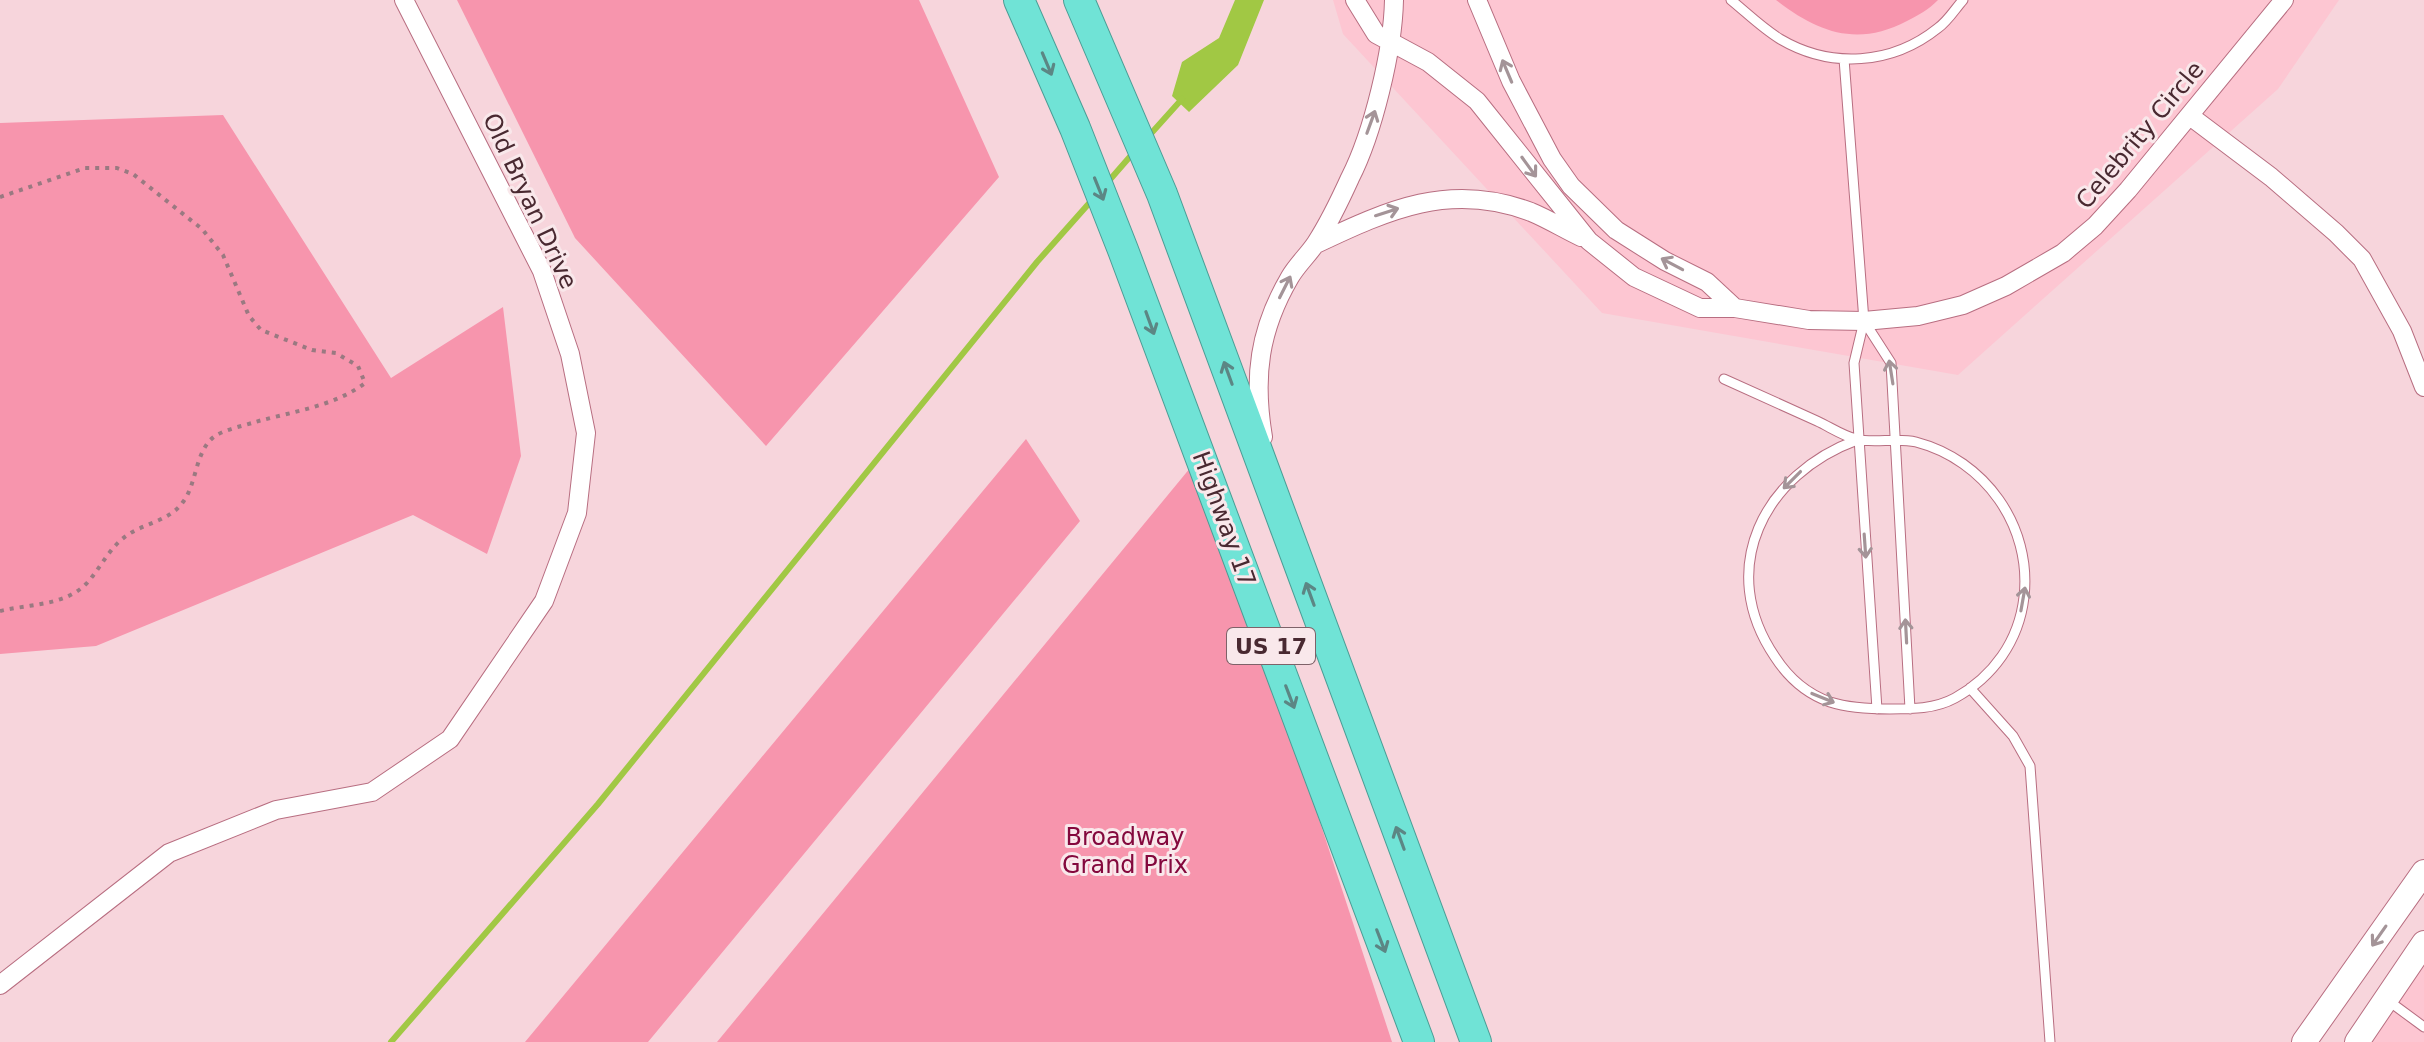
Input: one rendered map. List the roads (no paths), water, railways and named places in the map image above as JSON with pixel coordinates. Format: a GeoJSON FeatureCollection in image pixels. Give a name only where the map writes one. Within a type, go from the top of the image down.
{"type":"FeatureCollection","features":[{"type":"Feature","properties":{"kind":"highway","name":"Highway 17"},"geometry":{"type":"LineString","coordinates":[[1019,0],[1075,128],[1123,250],[1419,1042]]}},
{"type":"Feature","properties":{"kind":"highway","name":"US 17"},"geometry":{"type":"LineString","coordinates":[[1079,0],[1162,194],[1476,1042]]}},
{"type":"Feature","properties":{"kind":"main road"},"geometry":{"type":"LineString","coordinates":[[2304,1042],[2424,872]]}},
{"type":"Feature","properties":{"kind":"main road"},"geometry":{"type":"LineString","coordinates":[[2357,1042],[2424,943]]}},
{"type":"Feature","properties":{"kind":"street","name":"Old Bryan Drive"},"geometry":{"type":"LineString","coordinates":[[0,985],[169,853],[276,810],[372,792],[450,739],[544,601],[577,513],[586,433],[570,354],[542,271],[404,0]]}},
{"type":"Feature","properties":{"kind":"street","name":"Celebrity Circle"},"geometry":{"type":"LineString","coordinates":[[1355,0],[1376,34],[1428,62],[1477,101],[1589,241],[1634,277],[1700,308],[1735,308],[1809,320],[1864,321],[1918,316],[1963,305],[2034,272],[2063,253],[2095,226],[2284,0]]}},
{"type":"Feature","properties":{"kind":"street"},"geometry":{"type":"LineString","coordinates":[[1274,498],[1259,415],[1257,372],[1270,316],[1291,275],[1316,244],[1357,160],[1378,103],[1394,0]]}},
{"type":"Feature","properties":{"kind":"street"},"geometry":{"type":"LineString","coordinates":[[1477,0],[1511,81],[1552,159],[1571,186],[1616,230],[1665,261],[1707,282],[1735,308]]}},
{"type":"Feature","properties":{"kind":"street"},"geometry":{"type":"LineString","coordinates":[[2190,116],[2271,177],[2362,259],[2402,331],[2424,387]]}},
{"type":"Feature","properties":{"kind":"street"},"geometry":{"type":"LineString","coordinates":[[1316,244],[1380,213],[1424,202],[1468,199],[1497,202],[1531,212],[1589,241]]}},
{"type":"Feature","properties":{"kind":"lane"},"geometry":{"type":"LineString","coordinates":[[1731,0],[1779,39],[1813,53],[1844,59],[1877,58],[1904,50],[1940,27],[1963,0]]}},
{"type":"Feature","properties":{"kind":"lane"},"geometry":{"type":"LineString","coordinates":[[1844,59],[1864,321],[1854,363],[1877,709]]}},
{"type":"Feature","properties":{"kind":"lane"},"geometry":{"type":"LineString","coordinates":[[1864,321],[1891,363],[1910,709]]}},
{"type":"Feature","properties":{"kind":"lane"},"geometry":{"type":"LineString","coordinates":[[1724,379],[1857,440]]}},
{"type":"Feature","properties":{"kind":"lane"},"geometry":{"type":"LineString","coordinates":[[1896,438],[1940,452],[1992,489],[2017,532],[2026,579],[2024,602],[2002,659],[1953,699],[1934,706],[1910,709],[1851,707],[1810,693],[1795,681],[1767,646],[1757,628],[1751,606],[1751,558],[1755,535],[1765,512],[1791,478],[1832,449],[1857,440],[1896,438]]}},
{"type":"Feature","properties":{"kind":"lane"},"geometry":{"type":"LineString","coordinates":[[1970,688],[2013,736],[2030,766],[2050,1042]]}},
{"type":"Feature","properties":{"kind":"lane"},"geometry":{"type":"LineString","coordinates":[[2386,999],[2424,1027]]}},
{"type":"Feature","properties":{"kind":"waterway"},"geometry":{"type":"LineString","coordinates":[[1147,138],[1182,99]]}},
{"type":"Feature","properties":{"kind":"waterway"},"geometry":{"type":"LineString","coordinates":[[1107,183],[1134,152]]}},
{"type":"Feature","properties":{"kind":"waterway"},"geometry":{"type":"LineString","coordinates":[[391,1042],[598,804],[1037,262],[1092,200]]}},
{"type":"Feature","properties":{"kind":"park label","name":"Broadway Grand Prix"},"geometry":{"type":"Point","coordinates":[1125,851]}}]}
